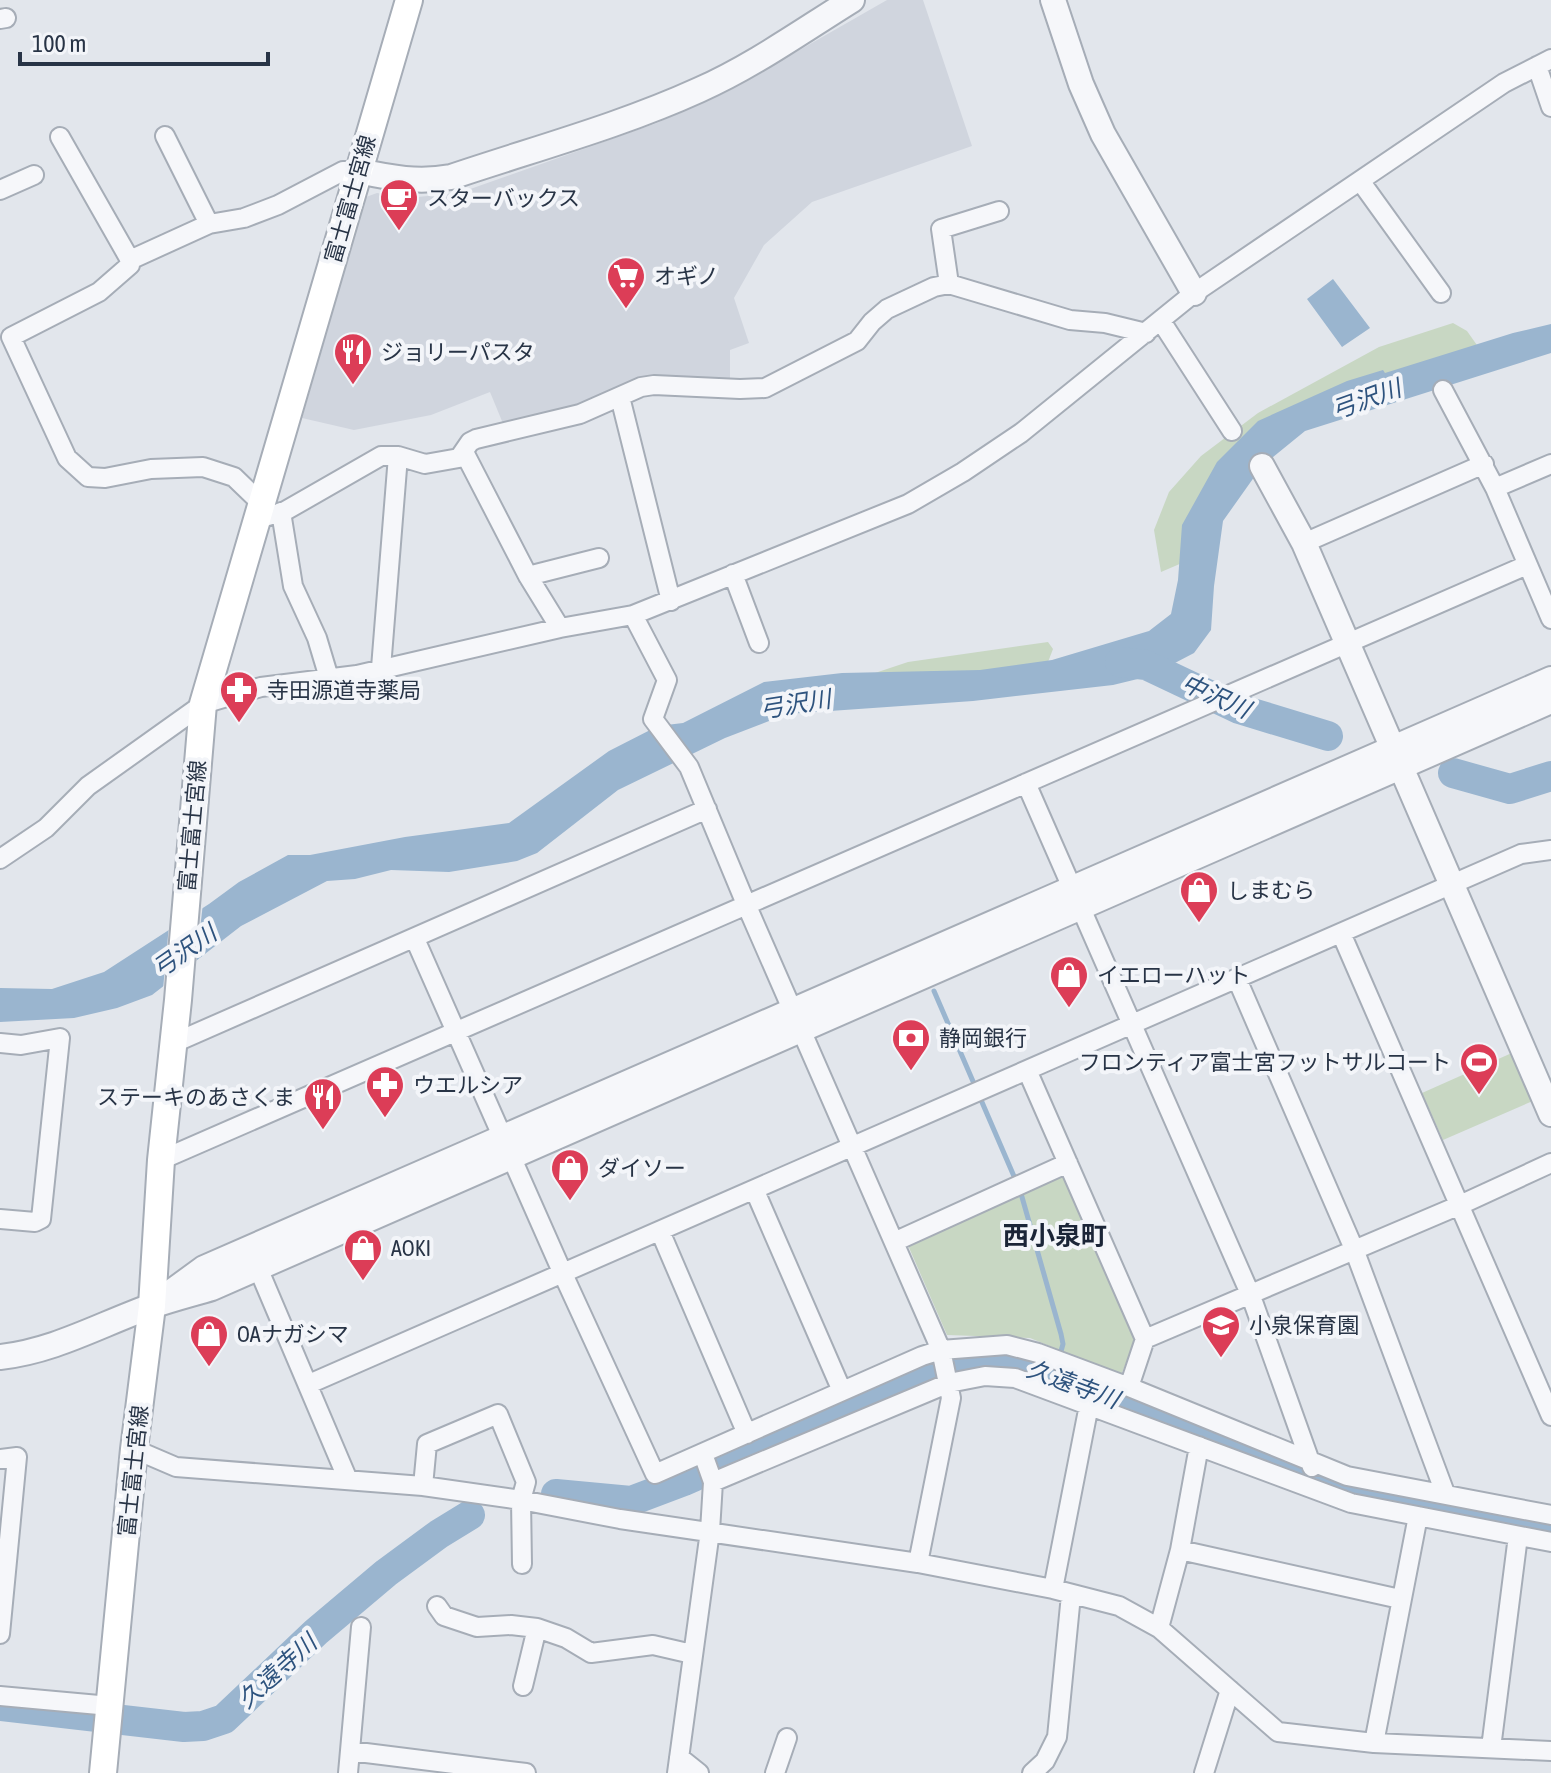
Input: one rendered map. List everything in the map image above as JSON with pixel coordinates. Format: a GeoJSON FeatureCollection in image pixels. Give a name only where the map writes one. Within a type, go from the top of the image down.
{"type":"FeatureCollection","features":[{"type":"Feature","properties":{"kind":"main road","name":"富士富士宮線"},"geometry":{"type":"LineString","coordinates":[[103,1773],[134,1449],[152,1306],[161,1160],[203,704],[266,512],[409,0]]}},
{"type":"Feature","properties":{"kind":"street"},"geometry":{"type":"LineString","coordinates":[[130,260],[209,224],[244,218],[278,205],[343,171],[414,181],[451,177],[613,122],[700,90],[852,0]]}},
{"type":"Feature","properties":{"kind":"street"},"geometry":{"type":"LineString","coordinates":[[1053,0],[1081,84],[1103,134],[1194,293]]}},
{"type":"Feature","properties":{"kind":"street"},"geometry":{"type":"LineString","coordinates":[[0,859],[46,828],[88,786],[203,704],[261,687],[357,675],[560,628],[633,615],[908,504],[1021,433],[1194,293],[1504,83],[1544,62],[1551,107]]}},
{"type":"Feature","properties":{"kind":"street"},"geometry":{"type":"LineString","coordinates":[[165,136],[209,224]]}},
{"type":"Feature","properties":{"kind":"street"},"geometry":{"type":"LineString","coordinates":[[11,337],[99,292],[130,265],[60,137]]}},
{"type":"Feature","properties":{"kind":"street"},"geometry":{"type":"LineString","coordinates":[[0,190],[34,175]]}},
{"type":"Feature","properties":{"kind":"street"},"geometry":{"type":"LineString","coordinates":[[1361,182],[1441,293]]}},
{"type":"Feature","properties":{"kind":"street"},"geometry":{"type":"LineString","coordinates":[[949,284],[941,229],[999,211]]}},
{"type":"Feature","properties":{"kind":"street"},"geometry":{"type":"LineString","coordinates":[[266,512],[381,456],[398,456],[425,464],[459,458],[470,442],[476,439],[547,424],[641,387],[765,388],[857,341],[887,309],[934,287],[949,284],[1070,320],[1105,323],[1146,333]]}},
{"type":"Feature","properties":{"kind":"street"},"geometry":{"type":"LineString","coordinates":[[0,319],[67,458],[88,477],[105,478],[151,469],[203,467],[234,477],[266,512],[293,586],[317,638],[329,678]]}},
{"type":"Feature","properties":{"kind":"street"},"geometry":{"type":"LineString","coordinates":[[1161,321],[1232,431]]}},
{"type":"Feature","properties":{"kind":"street"},"geometry":{"type":"LineString","coordinates":[[1443,390],[1484,464],[1551,619]]}},
{"type":"Feature","properties":{"kind":"street"},"geometry":{"type":"LineString","coordinates":[[620,397],[671,601]]}},
{"type":"Feature","properties":{"kind":"street"},"geometry":{"type":"LineString","coordinates":[[464,452],[528,576],[560,628]]}},
{"type":"Feature","properties":{"kind":"street"},"geometry":{"type":"LineString","coordinates":[[381,668],[398,456]]}},
{"type":"Feature","properties":{"kind":"street"},"geometry":{"type":"LineString","coordinates":[[1304,543],[1484,464]]}},
{"type":"Feature","properties":{"kind":"street"},"geometry":{"type":"LineString","coordinates":[[1495,488],[1551,464]]}},
{"type":"Feature","properties":{"kind":"street"},"geometry":{"type":"LineString","coordinates":[[1262,466],[1304,543],[1551,1114]]}},
{"type":"Feature","properties":{"kind":"street"},"geometry":{"type":"LineString","coordinates":[[528,576],[599,558]]}},
{"type":"Feature","properties":{"kind":"street"},"geometry":{"type":"LineString","coordinates":[[161,1160],[1527,565]]}},
{"type":"Feature","properties":{"kind":"street"},"geometry":{"type":"LineString","coordinates":[[733,574],[759,643]]}},
{"type":"Feature","properties":{"kind":"street"},"geometry":{"type":"LineString","coordinates":[[633,615],[667,680],[653,719],[689,767],[945,1366],[951,1398],[918,1563]]}},
{"type":"Feature","properties":{"kind":"street"},"geometry":{"type":"LineString","coordinates":[[152,1306],[204,1268],[507,1147],[1077,898],[1397,757],[1551,679]]}},
{"type":"Feature","properties":{"kind":"street"},"geometry":{"type":"LineString","coordinates":[[1397,757],[1551,701]]}},
{"type":"Feature","properties":{"kind":"street"},"geometry":{"type":"LineString","coordinates":[[1026,783],[1251,1296],[1310,1474]]}},
{"type":"Feature","properties":{"kind":"street"},"geometry":{"type":"LineString","coordinates":[[174,1043],[707,809]]}},
{"type":"Feature","properties":{"kind":"street"},"geometry":{"type":"LineString","coordinates":[[309,1384],[1521,854],[1551,850]]}},
{"type":"Feature","properties":{"kind":"street"},"geometry":{"type":"LineString","coordinates":[[1341,933],[1551,1416]]}},
{"type":"Feature","properties":{"kind":"street"},"geometry":{"type":"LineString","coordinates":[[415,939],[655,1474],[708,1468],[945,1366],[1007,1345],[1038,1353],[1129,1387],[1310,1474],[1351,1503],[1551,1542]]}},
{"type":"Feature","properties":{"kind":"street"},"geometry":{"type":"LineString","coordinates":[[1237,979],[1354,1249],[1445,1493]]}},
{"type":"Feature","properties":{"kind":"street"},"geometry":{"type":"LineString","coordinates":[[0,1043],[21,1045],[60,1038],[41,1219],[35,1222],[0,1219]]}},
{"type":"Feature","properties":{"kind":"street"},"geometry":{"type":"LineString","coordinates":[[1027,1070],[1145,1339],[1129,1387]]}},
{"type":"Feature","properties":{"kind":"street"},"geometry":{"type":"LineString","coordinates":[[0,1357],[23,1354],[89,1333],[152,1306],[212,1288],[507,1147]]}},
{"type":"Feature","properties":{"kind":"street"},"geometry":{"type":"LineString","coordinates":[[894,1242],[1068,1163]]}},
{"type":"Feature","properties":{"kind":"street"},"geometry":{"type":"LineString","coordinates":[[1145,1339],[1251,1296],[1551,1163]]}},
{"type":"Feature","properties":{"kind":"street"},"geometry":{"type":"LineString","coordinates":[[755,1191],[842,1391]]}},
{"type":"Feature","properties":{"kind":"street"},"geometry":{"type":"LineString","coordinates":[[660,1231],[747,1434]]}},
{"type":"Feature","properties":{"kind":"street"},"geometry":{"type":"LineString","coordinates":[[258,1268],[348,1480]]}},
{"type":"Feature","properties":{"kind":"street"},"geometry":{"type":"LineString","coordinates":[[708,1468],[747,1434],[842,1391],[945,1366],[985,1376],[1015,1378],[1199,1446],[1310,1474],[1347,1476],[1551,1515]]}},
{"type":"Feature","properties":{"kind":"street"},"geometry":{"type":"LineString","coordinates":[[1032,1773],[1045,1761],[1057,1737],[1062,1592],[1089,1405]]}},
{"type":"Feature","properties":{"kind":"street"},"geometry":{"type":"LineString","coordinates":[[423,1486],[427,1444],[498,1414],[526,1482],[521,1500],[522,1564]]}},
{"type":"Feature","properties":{"kind":"street"},"geometry":{"type":"LineString","coordinates":[[1159,1628],[1180,1550],[1199,1446]]}},
{"type":"Feature","properties":{"kind":"street"},"geometry":{"type":"LineString","coordinates":[[134,1449],[176,1467],[423,1486],[918,1563],[1062,1592],[1119,1606],[1159,1628],[1278,1732],[1374,1743],[1551,1751]]}},
{"type":"Feature","properties":{"kind":"street"},"geometry":{"type":"LineString","coordinates":[[0,1459],[17,1457],[0,1634]]}},
{"type":"Feature","properties":{"kind":"street"},"geometry":{"type":"LineString","coordinates":[[699,1773],[678,1765],[710,1531],[708,1468]]}},
{"type":"Feature","properties":{"kind":"street"},"geometry":{"type":"LineString","coordinates":[[1374,1743],[1418,1516]]}},
{"type":"Feature","properties":{"kind":"street"},"geometry":{"type":"LineString","coordinates":[[1491,1748],[1518,1536]]}},
{"type":"Feature","properties":{"kind":"street"},"geometry":{"type":"LineString","coordinates":[[1180,1550],[1400,1599]]}},
{"type":"Feature","properties":{"kind":"street"},"geometry":{"type":"LineString","coordinates":[[437,1606],[444,1616],[477,1627],[511,1625],[537,1628],[566,1638],[591,1653],[653,1645],[692,1654]]}},
{"type":"Feature","properties":{"kind":"street"},"geometry":{"type":"LineString","coordinates":[[348,1773],[361,1627]]}},
{"type":"Feature","properties":{"kind":"street"},"geometry":{"type":"LineString","coordinates":[[523,1686],[537,1628]]}},
{"type":"Feature","properties":{"kind":"street"},"geometry":{"type":"LineString","coordinates":[[1204,1773],[1230,1690]]}},
{"type":"Feature","properties":{"kind":"street"},"geometry":{"type":"LineString","coordinates":[[0,1696],[109,1714]]}},
{"type":"Feature","properties":{"kind":"street"},"geometry":{"type":"LineString","coordinates":[[775,1773],[787,1738]]}},
{"type":"Feature","properties":{"kind":"street"},"geometry":{"type":"LineString","coordinates":[[350,1751],[446,1768],[526,1773]]}},
{"type":"Feature","properties":{"kind":"shaded area"},"geometry":{"type":"Polygon","coordinates":[[[887,0],[923,0],[972,146],[812,202],[764,245],[734,298],[749,343],[730,350],[730,382],[649,379],[566,413],[504,426],[490,392],[431,415],[354,430],[302,418],[366,197],[377,193],[407,198],[459,193],[657,123],[728,91],[887,0]]]}},
{"type":"Feature","properties":{"kind":"green space"},"geometry":{"type":"Polygon","coordinates":[[[1453,323],[1467,331],[1479,348],[1277,426],[1182,563],[1161,572],[1154,530],[1169,492],[1201,456],[1258,413],[1379,347],[1453,323]]]}},
{"type":"Feature","properties":{"kind":"green space"},"geometry":{"type":"Polygon","coordinates":[[[1048,642],[1053,649],[1048,662],[1022,676],[869,675],[908,662],[1048,642]]]}},
{"type":"Feature","properties":{"kind":"green space","name":"フロンティア富士宮フットサルコート"},"geometry":{"type":"Polygon","coordinates":[[[1514,1052],[1535,1100],[1443,1140],[1422,1093],[1514,1052]]]}},
{"type":"Feature","properties":{"kind":"green space"},"geometry":{"type":"Polygon","coordinates":[[[1064,1175],[1135,1341],[1121,1375],[1030,1338],[947,1335],[907,1243],[1064,1175]]]}},
{"type":"Feature","properties":{"kind":"water"},"geometry":{"type":"Polygon","coordinates":[[[1333,279],[1370,328],[1342,347],[1307,299],[1333,279]]]}},
{"type":"Feature","properties":{"kind":"water","name":"弓沢川"},"geometry":{"type":"Polygon","coordinates":[[[1551,324],[1551,353],[1305,431],[1262,466],[1223,521],[1211,630],[1194,653],[1150,676],[1113,685],[973,701],[787,714],[725,738],[618,790],[537,853],[517,861],[449,872],[391,870],[355,879],[327,881],[241,926],[152,995],[117,1008],[74,1018],[0,1022],[0,988],[52,989],[104,972],[239,882],[288,855],[310,855],[405,837],[509,823],[609,751],[658,726],[683,723],[764,682],[842,673],[980,670],[1052,660],[1149,631],[1171,614],[1178,580],[1182,525],[1217,462],[1258,421],[1347,381],[1383,370],[1385,373],[1551,324]]]}},
{"type":"Feature","properties":{"kind":"water"},"geometry":{"type":"Polygon","coordinates":[[[1460,767],[1513,780],[1551,767],[1551,782],[1523,793],[1500,796],[1450,783],[1460,767]]]}},
{"type":"Feature","properties":{"kind":"pier"},"geometry":{"type":"Polygon","coordinates":[[[203,903],[196,965],[163,989],[169,925],[203,903]]]}},
{"type":"Feature","properties":{"kind":"waterway","name":"中沢川"},"geometry":{"type":"LineString","coordinates":[[1120,662],[1146,665],[1239,709],[1328,736]]}},
{"type":"Feature","properties":{"kind":"waterway","name":"中沢川"},"geometry":{"type":"LineString","coordinates":[[1453,773],[1510,789],[1551,776]]}},
{"type":"Feature","properties":{"kind":"waterway"},"geometry":{"type":"LineString","coordinates":[[934,991],[1016,1181]]}},
{"type":"Feature","properties":{"kind":"waterway"},"geometry":{"type":"LineString","coordinates":[[1020,1190],[1061,1334],[1063,1344],[1060,1355]]}},
{"type":"Feature","properties":{"kind":"waterway","name":"久遠寺川"},"geometry":{"type":"LineString","coordinates":[[556,1494],[631,1501],[684,1481],[936,1370],[1003,1362],[1054,1373],[1236,1450],[1319,1481],[1405,1503],[1551,1529]]}},
{"type":"Feature","properties":{"kind":"waterway","name":"久遠寺川"},"geometry":{"type":"LineString","coordinates":[[1054,1375],[1055,1371]]}},
{"type":"Feature","properties":{"kind":"waterway","name":"久遠寺川"},"geometry":{"type":"LineString","coordinates":[[0,1706],[184,1727],[203,1726],[224,1719],[316,1632],[386,1573],[470,1515]]}},
{"type":"Feature","properties":{"kind":"place","name":"スターバックス"},"geometry":{"type":"Point","coordinates":[399,232]}},
{"type":"Feature","properties":{"kind":"place","name":"オギノ"},"geometry":{"type":"Point","coordinates":[626,310]}},
{"type":"Feature","properties":{"kind":"place","name":"ジョリーパスタ"},"geometry":{"type":"Point","coordinates":[353,386]}},
{"type":"Feature","properties":{"kind":"place","name":"寺田源道寺薬局"},"geometry":{"type":"Point","coordinates":[239,724]}},
{"type":"Feature","properties":{"kind":"place","name":"しまむら"},"geometry":{"type":"Point","coordinates":[1199,924]}},
{"type":"Feature","properties":{"kind":"place","name":"イエローハット"},"geometry":{"type":"Point","coordinates":[1069,1009]}},
{"type":"Feature","properties":{"kind":"place","name":"静岡銀行"},"geometry":{"type":"Point","coordinates":[911,1072]}},
{"type":"Feature","properties":{"kind":"place","name":"フロンティア富士宮フットサルコート"},"geometry":{"type":"Point","coordinates":[1479,1096]}},
{"type":"Feature","properties":{"kind":"place","name":"ウエルシア"},"geometry":{"type":"Point","coordinates":[385,1119]}},
{"type":"Feature","properties":{"kind":"place","name":"ステーキのあさくま"},"geometry":{"type":"Point","coordinates":[323,1131]}},
{"type":"Feature","properties":{"kind":"place","name":"ダイソー"},"geometry":{"type":"Point","coordinates":[570,1202]}},
{"type":"Feature","properties":{"kind":"place","name":"AOKI"},"geometry":{"type":"Point","coordinates":[363,1282]}},
{"type":"Feature","properties":{"kind":"place","name":"小泉保育園"},"geometry":{"type":"Point","coordinates":[1221,1359]}},
{"type":"Feature","properties":{"kind":"place","name":"OAナガシマ"},"geometry":{"type":"Point","coordinates":[209,1368]}},
{"type":"Feature","properties":{"kind":"district","name":"西小泉町"},"geometry":{"type":"Point","coordinates":[1055,1236]}}]}
